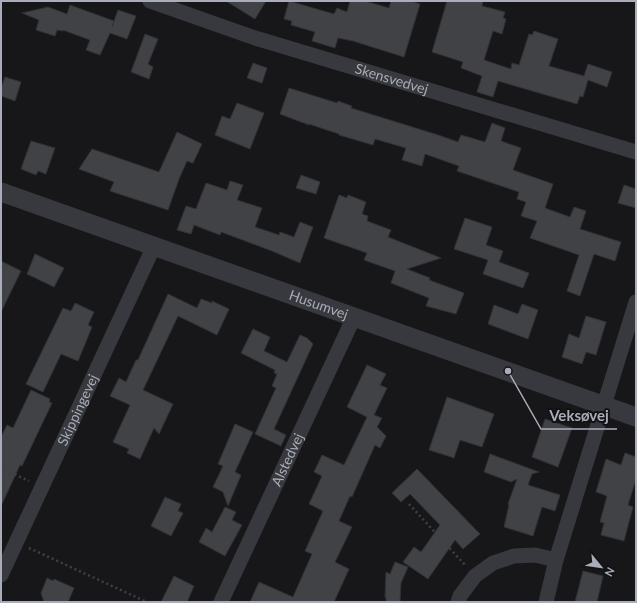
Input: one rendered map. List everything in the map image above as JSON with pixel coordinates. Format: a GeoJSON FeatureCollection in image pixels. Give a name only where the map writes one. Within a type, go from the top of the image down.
{"type":"FeatureCollection","features":[{"type":"Feature","properties":{"kind":"street","name":"Skensvedvej"},"geometry":{"type":"LineString","coordinates":[[150,1],[255,38],[636,152]]}},
{"type":"Feature","properties":{"kind":"street","name":"Husumvej"},"geometry":{"type":"LineString","coordinates":[[1,192],[636,416]]}},
{"type":"Feature","properties":{"kind":"street","name":"Skippingevej"},"geometry":{"type":"LineString","coordinates":[[1,575],[154,246]]}},
{"type":"Feature","properties":{"kind":"street"},"geometry":{"type":"LineString","coordinates":[[546,602],[556,560],[636,302]]}},
{"type":"Feature","properties":{"kind":"street","name":"Alstedvej"},"geometry":{"type":"LineString","coordinates":[[221,602],[354,317]]}},
{"type":"Feature","properties":{"kind":"street"},"geometry":{"type":"LineString","coordinates":[[458,602],[460,596],[475,576],[493,563],[514,556],[535,555],[556,560]]}},
{"type":"Feature","properties":{"kind":"path"},"geometry":{"type":"LineString","coordinates":[[1,468],[42,487]]}},
{"type":"Feature","properties":{"kind":"path"},"geometry":{"type":"LineString","coordinates":[[409,504],[475,576]]}},
{"type":"Feature","properties":{"kind":"path"},"geometry":{"type":"LineString","coordinates":[[16,542],[147,602]]}},
{"type":"Feature","properties":{"kind":"building"},"geometry":{"type":"Polygon","coordinates":[[[226,1],[266,1],[255,19],[226,1]]]}},
{"type":"Feature","properties":{"kind":"building"},"geometry":{"type":"Polygon","coordinates":[[[289,1],[334,14],[337,8],[347,12],[350,1],[365,1],[389,8],[391,1],[411,1],[420,4],[404,57],[353,41],[338,38],[335,48],[312,41],[315,32],[291,25],[292,21],[284,19],[289,1]]]}},
{"type":"Feature","properties":{"kind":"building"},"geometry":{"type":"Polygon","coordinates":[[[447,1],[483,1],[482,6],[505,12],[503,18],[506,19],[502,34],[493,31],[484,60],[511,69],[512,63],[519,65],[529,34],[532,35],[534,31],[558,39],[549,66],[584,76],[588,64],[612,72],[607,87],[588,80],[583,97],[580,96],[577,104],[498,81],[493,97],[477,92],[482,76],[461,68],[463,62],[432,52],[447,1]]]}},
{"type":"Feature","properties":{"kind":"building"},"geometry":{"type":"Polygon","coordinates":[[[70,5],[114,21],[112,27],[118,10],[136,16],[127,39],[110,33],[100,55],[86,50],[90,40],[63,30],[57,30],[55,36],[36,30],[39,20],[22,13],[48,7],[67,14],[70,5]]]}},
{"type":"Feature","properties":{"kind":"building"},"geometry":{"type":"Polygon","coordinates":[[[145,34],[158,39],[148,64],[153,67],[149,79],[131,72],[145,34]]]}},
{"type":"Feature","properties":{"kind":"building"},"geometry":{"type":"Polygon","coordinates":[[[253,63],[267,68],[262,83],[247,78],[253,63]]]}},
{"type":"Feature","properties":{"kind":"building"},"geometry":{"type":"Polygon","coordinates":[[[5,77],[21,82],[15,101],[1,96],[1,88],[5,77]]]}},
{"type":"Feature","properties":{"kind":"building"},"geometry":{"type":"Polygon","coordinates":[[[289,88],[337,103],[338,101],[352,106],[351,108],[458,142],[461,135],[485,142],[492,123],[505,128],[501,141],[521,148],[513,170],[553,184],[545,208],[570,217],[574,207],[586,211],[580,229],[621,242],[615,261],[594,254],[580,296],[567,291],[579,255],[530,238],[537,221],[521,216],[526,202],[517,199],[519,192],[457,171],[459,166],[425,154],[422,166],[402,160],[406,148],[375,139],[373,145],[309,125],[280,114],[289,88]]]}},
{"type":"Feature","properties":{"kind":"building"},"geometry":{"type":"Polygon","coordinates":[[[237,103],[264,113],[250,149],[215,135],[222,116],[230,119],[237,103]]]}},
{"type":"Feature","properties":{"kind":"building"},"geometry":{"type":"Polygon","coordinates":[[[177,132],[202,144],[193,163],[187,161],[168,210],[110,191],[114,182],[79,169],[92,149],[159,172],[177,132]]]}},
{"type":"Feature","properties":{"kind":"building"},"geometry":{"type":"Polygon","coordinates":[[[31,141],[55,148],[46,174],[38,171],[36,175],[21,169],[31,141]]]}},
{"type":"Feature","properties":{"kind":"building"},"geometry":{"type":"Polygon","coordinates":[[[301,175],[320,182],[316,194],[296,188],[301,175]]]}},
{"type":"Feature","properties":{"kind":"building"},"geometry":{"type":"Polygon","coordinates":[[[230,181],[243,185],[237,200],[262,208],[255,227],[279,235],[280,232],[294,237],[300,222],[313,227],[300,263],[221,232],[220,235],[194,225],[191,234],[177,230],[186,206],[196,209],[206,183],[227,190],[230,181]]]}},
{"type":"Feature","properties":{"kind":"building"},"geometry":{"type":"Polygon","coordinates":[[[624,185],[636,189],[636,208],[618,203],[624,185]]]}},
{"type":"Feature","properties":{"kind":"building"},"geometry":{"type":"Polygon","coordinates":[[[339,195],[347,198],[348,195],[366,202],[362,214],[368,216],[367,221],[391,230],[388,237],[441,258],[407,269],[430,278],[429,280],[464,293],[456,314],[426,306],[429,298],[391,283],[395,271],[364,260],[367,253],[324,238],[339,195]]]}},
{"type":"Feature","properties":{"kind":"building"},"geometry":{"type":"Polygon","coordinates":[[[465,218],[492,227],[486,245],[503,251],[499,262],[529,273],[523,288],[483,274],[488,260],[454,249],[465,218]]]}},
{"type":"Feature","properties":{"kind":"building"},"geometry":{"type":"Polygon","coordinates":[[[35,254],[64,268],[54,287],[27,274],[35,254]]]}},
{"type":"Feature","properties":{"kind":"building"},"geometry":{"type":"Polygon","coordinates":[[[1,261],[21,271],[1,312],[1,261]]]}},
{"type":"Feature","properties":{"kind":"building"},"geometry":{"type":"Polygon","coordinates":[[[168,294],[197,308],[201,299],[212,303],[212,301],[229,309],[217,335],[178,316],[143,390],[173,404],[159,434],[154,428],[140,459],[127,453],[129,449],[113,442],[130,405],[110,396],[119,378],[126,382],[136,360],[138,360],[168,294]]]}},
{"type":"Feature","properties":{"kind":"building"},"geometry":{"type":"Polygon","coordinates":[[[75,303],[94,312],[88,325],[92,327],[78,361],[61,354],[43,392],[26,384],[63,308],[71,311],[75,303]]]}},
{"type":"Feature","properties":{"kind":"building"},"geometry":{"type":"Polygon","coordinates":[[[522,304],[538,310],[528,339],[488,324],[494,305],[518,314],[522,304]]]}},
{"type":"Feature","properties":{"kind":"building"},"geometry":{"type":"Polygon","coordinates":[[[586,316],[606,322],[596,355],[586,352],[582,364],[562,357],[569,334],[579,338],[586,316]]]}},
{"type":"Feature","properties":{"kind":"building"},"geometry":{"type":"Polygon","coordinates":[[[253,329],[270,337],[264,351],[287,362],[300,335],[307,338],[313,344],[274,429],[286,435],[281,446],[255,434],[276,388],[272,386],[277,374],[274,373],[275,370],[241,353],[253,329]]]}},
{"type":"Feature","properties":{"kind":"building"},"geometry":{"type":"Polygon","coordinates":[[[367,365],[386,374],[380,385],[387,388],[374,415],[382,418],[377,427],[386,436],[380,448],[375,445],[352,497],[350,496],[339,521],[352,527],[335,562],[349,569],[334,602],[250,602],[259,582],[293,597],[312,554],[305,551],[323,511],[309,504],[322,476],[314,472],[322,455],[344,465],[367,417],[347,407],[367,365]]]}},
{"type":"Feature","properties":{"kind":"building"},"geometry":{"type":"Polygon","coordinates":[[[31,390],[50,399],[49,402],[52,403],[1,506],[1,437],[7,425],[13,428],[31,390]]]}},
{"type":"Feature","properties":{"kind":"building"},"geometry":{"type":"Polygon","coordinates":[[[447,397],[494,414],[482,447],[460,440],[454,458],[429,450],[447,397]]]}},
{"type":"Feature","properties":{"kind":"building"},"geometry":{"type":"Polygon","coordinates":[[[545,419],[572,428],[558,467],[532,457],[545,419]]]}},
{"type":"Feature","properties":{"kind":"building"},"geometry":{"type":"Polygon","coordinates":[[[235,424],[253,432],[235,472],[241,475],[228,506],[223,492],[213,487],[223,466],[218,464],[235,424]]]}},
{"type":"Feature","properties":{"kind":"building"},"geometry":{"type":"Polygon","coordinates":[[[625,453],[636,457],[636,479],[628,505],[633,507],[624,541],[601,535],[604,523],[600,522],[607,496],[596,492],[606,459],[621,465],[625,453]]]}},
{"type":"Feature","properties":{"kind":"building"},"geometry":{"type":"Polygon","coordinates":[[[490,454],[539,472],[532,474],[528,485],[560,495],[555,511],[542,507],[533,536],[504,527],[508,504],[517,479],[511,482],[484,472],[490,454]]]}},
{"type":"Feature","properties":{"kind":"building"},"geometry":{"type":"Polygon","coordinates":[[[417,469],[480,534],[463,549],[455,540],[428,579],[403,562],[414,547],[421,552],[440,525],[410,494],[401,502],[392,493],[417,469]]]}},
{"type":"Feature","properties":{"kind":"building"},"geometry":{"type":"Polygon","coordinates":[[[165,497],[181,504],[178,511],[183,513],[171,536],[151,526],[165,497]]]}},
{"type":"Feature","properties":{"kind":"building"},"geometry":{"type":"Polygon","coordinates":[[[225,507],[236,512],[232,520],[242,525],[225,556],[199,542],[206,528],[212,532],[225,507]]]}},
{"type":"Feature","properties":{"kind":"building"},"geometry":{"type":"Polygon","coordinates":[[[395,562],[408,567],[401,583],[400,602],[386,602],[386,572],[390,574],[395,562]]]}},
{"type":"Feature","properties":{"kind":"building"},"geometry":{"type":"Polygon","coordinates":[[[583,571],[603,576],[597,602],[575,602],[583,571]]]}},
{"type":"Feature","properties":{"kind":"building"},"geometry":{"type":"Polygon","coordinates":[[[174,576],[194,586],[187,602],[161,602],[174,576]]]}},
{"type":"Feature","properties":{"kind":"building"},"geometry":{"type":"Polygon","coordinates":[[[47,578],[53,581],[54,579],[74,588],[68,602],[44,602],[41,593],[47,578]]]}},
{"type":"Feature","properties":{"kind":"place","name":"Veksøvej"},"geometry":{"type":"Point","coordinates":[508,371]}}]}
